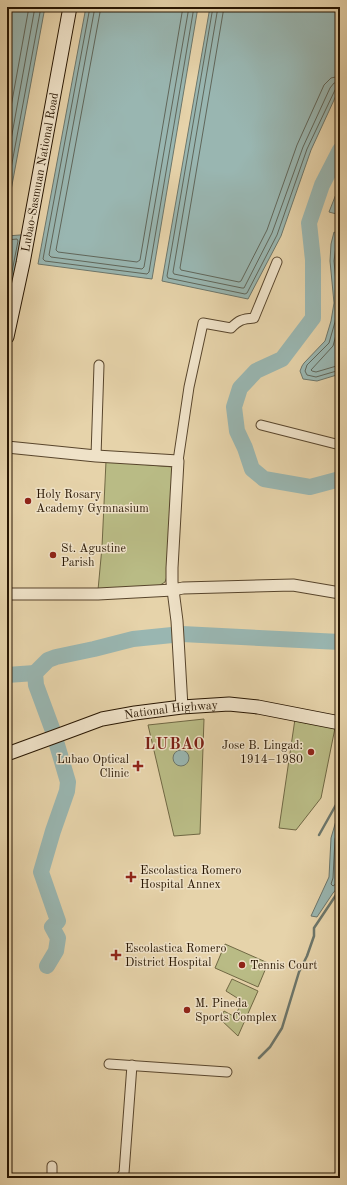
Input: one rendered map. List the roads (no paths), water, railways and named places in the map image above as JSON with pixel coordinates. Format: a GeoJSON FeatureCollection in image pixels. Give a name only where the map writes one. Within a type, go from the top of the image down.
{"type":"FeatureCollection","features":[{"type":"Feature","properties":{"kind":"main road","name":"Lubao-Sasmuan National Road"},"geometry":{"type":"LineString","coordinates":[[7,337],[23,264],[70,7]]}},
{"type":"Feature","properties":{"kind":"main road","name":"National Highway"},"geometry":{"type":"LineString","coordinates":[[7,754],[102,720],[135,713],[182,707],[229,704],[258,707],[340,723]]}},
{"type":"Feature","properties":{"kind":"street"},"geometry":{"type":"LineString","coordinates":[[182,707],[172,568],[178,461],[189,387],[203,323],[231,328],[238,321],[254,318],[277,262]]}},
{"type":"Feature","properties":{"kind":"street"},"geometry":{"type":"LineString","coordinates":[[96,456],[99,365]]}},
{"type":"Feature","properties":{"kind":"street"},"geometry":{"type":"LineString","coordinates":[[260,425],[340,445]]}},
{"type":"Feature","properties":{"kind":"street"},"geometry":{"type":"LineString","coordinates":[[7,447],[96,456],[178,461]]}},
{"type":"Feature","properties":{"kind":"street"},"geometry":{"type":"LineString","coordinates":[[7,594],[98,594],[173,590],[183,588],[293,585],[340,593]]}},
{"type":"Feature","properties":{"kind":"street"},"geometry":{"type":"LineString","coordinates":[[109,1064],[227,1072]]}},
{"type":"Feature","properties":{"kind":"street"},"geometry":{"type":"LineString","coordinates":[[120,1178],[124,1173],[132,1065]]}},
{"type":"Feature","properties":{"kind":"street"},"geometry":{"type":"LineString","coordinates":[[52,1166],[52,1178]]}},
{"type":"Feature","properties":{"kind":"water"},"geometry":{"type":"Polygon","coordinates":[[[7,7],[45,7],[7,212],[7,7]]]}},
{"type":"Feature","properties":{"kind":"water"},"geometry":{"type":"Polygon","coordinates":[[[86,7],[198,7],[152,279],[38,264],[86,7]]]}},
{"type":"Feature","properties":{"kind":"water"},"geometry":{"type":"Polygon","coordinates":[[[210,7],[340,7],[340,87],[311,150],[281,236],[248,299],[162,281],[210,7]]]}},
{"type":"Feature","properties":{"kind":"water"},"geometry":{"type":"Polygon","coordinates":[[[340,184],[340,215],[329,212],[340,184]]]}},
{"type":"Feature","properties":{"kind":"water"},"geometry":{"type":"Polygon","coordinates":[[[334,232],[340,235],[340,374],[317,381],[303,379],[300,371],[302,366],[325,341],[331,321],[334,303],[330,261],[331,244],[334,232]]]}},
{"type":"Feature","properties":{"kind":"water"},"geometry":{"type":"Polygon","coordinates":[[[24,235],[13,287],[7,287],[7,236],[24,235]]]}},
{"type":"Feature","properties":{"kind":"water"},"geometry":{"type":"Polygon","coordinates":[[[181,750],[188,755],[189,758],[184,765],[181,766],[174,761],[173,758],[178,751],[181,750]]]}},
{"type":"Feature","properties":{"kind":"water"},"geometry":{"type":"Polygon","coordinates":[[[340,807],[340,885],[317,917],[311,916],[329,877],[331,838],[340,807]]]}},
{"type":"Feature","properties":{"kind":"waterway"},"geometry":{"type":"LineString","coordinates":[[340,150],[322,185],[309,223],[313,260],[313,318],[282,359],[256,371],[240,388],[234,407],[237,431],[252,469],[264,479],[310,487],[340,479]]}},
{"type":"Feature","properties":{"kind":"waterway"},"geometry":{"type":"LineString","coordinates":[[47,966],[56,951],[58,938],[52,927],[58,921],[41,872],[67,791],[68,782],[53,731],[36,685],[35,673],[48,660],[56,657],[133,639],[182,634],[340,642]]}},
{"type":"Feature","properties":{"kind":"waterway"},"geometry":{"type":"LineString","coordinates":[[7,675],[35,673]]}},
{"type":"Feature","properties":{"kind":"waterway"},"geometry":{"type":"LineString","coordinates":[[319,835],[337,803],[340,794]]}},
{"type":"Feature","properties":{"kind":"waterway"},"geometry":{"type":"LineString","coordinates":[[259,1058],[270,1047],[282,1028],[299,972],[307,956],[314,936],[314,928],[336,895],[340,892]]}},
{"type":"Feature","properties":{"kind":"place","name":"Holy Rosary Academy Gymnasium"},"geometry":{"type":"Point","coordinates":[28,501]}},
{"type":"Feature","properties":{"kind":"place","name":"St. Agustine Parish"},"geometry":{"type":"Point","coordinates":[53,555]}},
{"type":"Feature","properties":{"kind":"place","name":"Jose B. Lingad: 1914–1980"},"geometry":{"type":"Point","coordinates":[311,752]}},
{"type":"Feature","properties":{"kind":"place","name":"Lubao Optical Clinic"},"geometry":{"type":"Point","coordinates":[138,766]}},
{"type":"Feature","properties":{"kind":"place","name":"Escolastica Romero Hospital Annex"},"geometry":{"type":"Point","coordinates":[131,877]}},
{"type":"Feature","properties":{"kind":"place","name":"Escolastica Romero District Hospital"},"geometry":{"type":"Point","coordinates":[116,955]}},
{"type":"Feature","properties":{"kind":"place","name":"Tennis Court"},"geometry":{"type":"Point","coordinates":[242,965]}},
{"type":"Feature","properties":{"kind":"place","name":"M. Pineda Sports Complex"},"geometry":{"type":"Point","coordinates":[187,1010]}},
{"type":"Feature","properties":{"kind":"district","name":"LUBAO"},"geometry":{"type":"Point","coordinates":[175,743]}}]}
